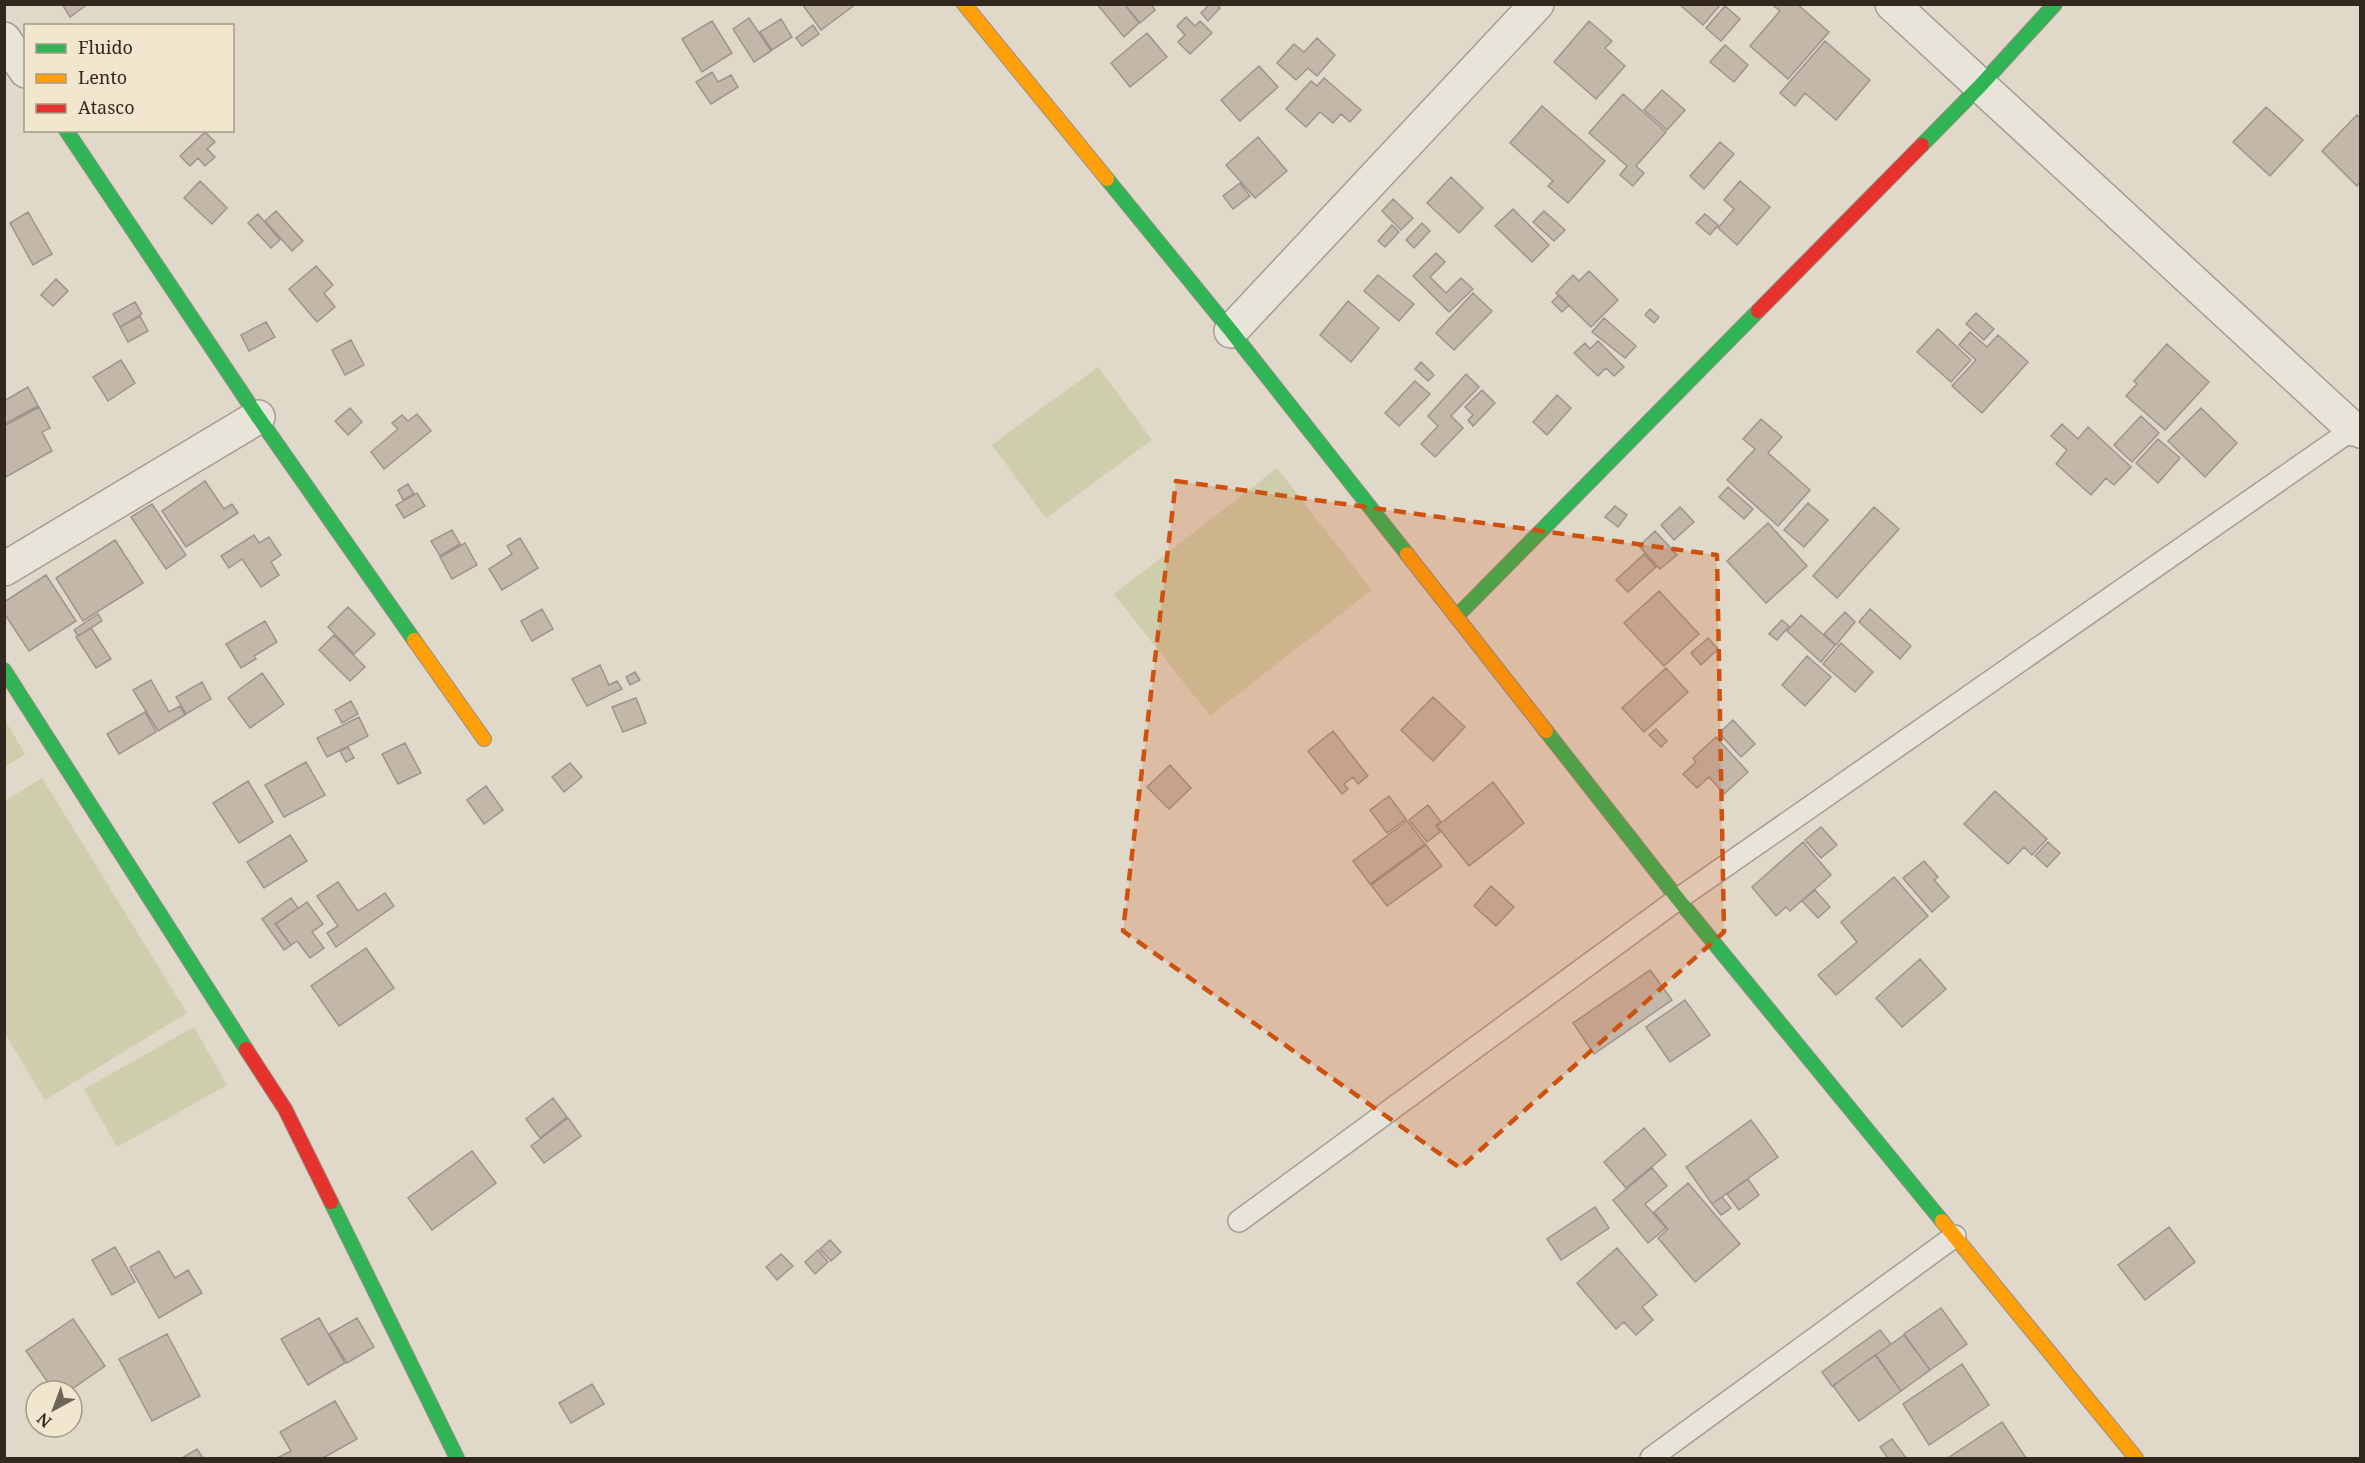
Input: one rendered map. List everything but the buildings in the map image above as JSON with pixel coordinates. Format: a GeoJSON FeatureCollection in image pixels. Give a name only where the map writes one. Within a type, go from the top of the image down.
{"type":"FeatureCollection","features":[{"type":"Feature","properties":{"kind":"street"},"geometry":{"type":"LineString","coordinates":[[964,4],[1231,331],[1678,899],[2136,1458]]}},
{"type":"Feature","properties":{"kind":"street"},"geometry":{"type":"LineString","coordinates":[[1231,331],[1537,4]]}},
{"type":"Feature","properties":{"kind":"street"},"geometry":{"type":"LineString","coordinates":[[1892,4],[2357,434]]}},
{"type":"Feature","properties":{"kind":"street"},"geometry":{"type":"LineString","coordinates":[[1457,616],[1980,86],[2055,4]]}},
{"type":"Feature","properties":{"kind":"street"},"geometry":{"type":"LineString","coordinates":[[4,39],[24,67]]}},
{"type":"Feature","properties":{"kind":"street"},"geometry":{"type":"LineString","coordinates":[[67,132],[258,417],[484,739]]}},
{"type":"Feature","properties":{"kind":"street"},"geometry":{"type":"LineString","coordinates":[[4,569],[258,417]]}},
{"type":"Feature","properties":{"kind":"street"},"geometry":{"type":"LineString","coordinates":[[4,670],[285,1109],[457,1458]]}},
{"type":"Feature","properties":{"kind":"lane"},"geometry":{"type":"LineString","coordinates":[[1239,1221],[1678,899],[2357,434]]}},
{"type":"Feature","properties":{"kind":"lane"},"geometry":{"type":"LineString","coordinates":[[1651,1458],[1956,1236]]}},
{"type":"Feature","properties":{"kind":"highlighted area"},"geometry":{"type":"Polygon","coordinates":[[[1176,481],[1717,555],[1724,932],[1460,1168],[1123,931],[1176,481]]]}},
{"type":"Feature","properties":{"kind":"green space"},"geometry":{"type":"Polygon","coordinates":[[[1098,367],[1152,440],[1046,518],[992,445],[1098,367]]]}},
{"type":"Feature","properties":{"kind":"green space"},"geometry":{"type":"Polygon","coordinates":[[[1277,468],[1372,590],[1210,716],[1114,594],[1277,468]]]}},
{"type":"Feature","properties":{"kind":"green space"},"geometry":{"type":"Polygon","coordinates":[[[5,720],[25,754],[4,767],[5,720]]]}},
{"type":"Feature","properties":{"kind":"green space"},"geometry":{"type":"Polygon","coordinates":[[[42,778],[187,1013],[45,1100],[5,1034],[5,801],[42,778]]]}},
{"type":"Feature","properties":{"kind":"green space"},"geometry":{"type":"Polygon","coordinates":[[[194,1027],[227,1085],[117,1147],[84,1089],[194,1027]]]}},
{"type":"Feature","properties":{"kind":"traffic: fast"},"geometry":{"type":"LineString","coordinates":[[1922,145],[2055,4]]}},
{"type":"Feature","properties":{"kind":"traffic: fast"},"geometry":{"type":"LineString","coordinates":[[67,132],[258,417],[414,640]]}},
{"type":"Feature","properties":{"kind":"traffic: fast"},"geometry":{"type":"LineString","coordinates":[[1107,179],[1231,331],[1407,554]]}},
{"type":"Feature","properties":{"kind":"traffic: fast"},"geometry":{"type":"LineString","coordinates":[[1457,616],[1758,311]]}},
{"type":"Feature","properties":{"kind":"traffic: fast"},"geometry":{"type":"LineString","coordinates":[[4,670],[246,1049]]}},
{"type":"Feature","properties":{"kind":"traffic: fast"},"geometry":{"type":"LineString","coordinates":[[1546,731],[1678,899],[1942,1221]]}},
{"type":"Feature","properties":{"kind":"traffic: fast"},"geometry":{"type":"LineString","coordinates":[[331,1202],[457,1458]]}},
{"type":"Feature","properties":{"kind":"traffic: slow"},"geometry":{"type":"LineString","coordinates":[[964,4],[1107,179]]}},
{"type":"Feature","properties":{"kind":"traffic: slow"},"geometry":{"type":"LineString","coordinates":[[1407,554],[1546,731]]}},
{"type":"Feature","properties":{"kind":"traffic: slow"},"geometry":{"type":"LineString","coordinates":[[414,640],[484,739]]}},
{"type":"Feature","properties":{"kind":"traffic: slow"},"geometry":{"type":"LineString","coordinates":[[1942,1221],[2136,1458]]}},
{"type":"Feature","properties":{"kind":"traffic: jam"},"geometry":{"type":"LineString","coordinates":[[1758,311],[1922,145]]}},
{"type":"Feature","properties":{"kind":"traffic: jam"},"geometry":{"type":"LineString","coordinates":[[246,1049],[285,1109],[331,1202]]}}]}
